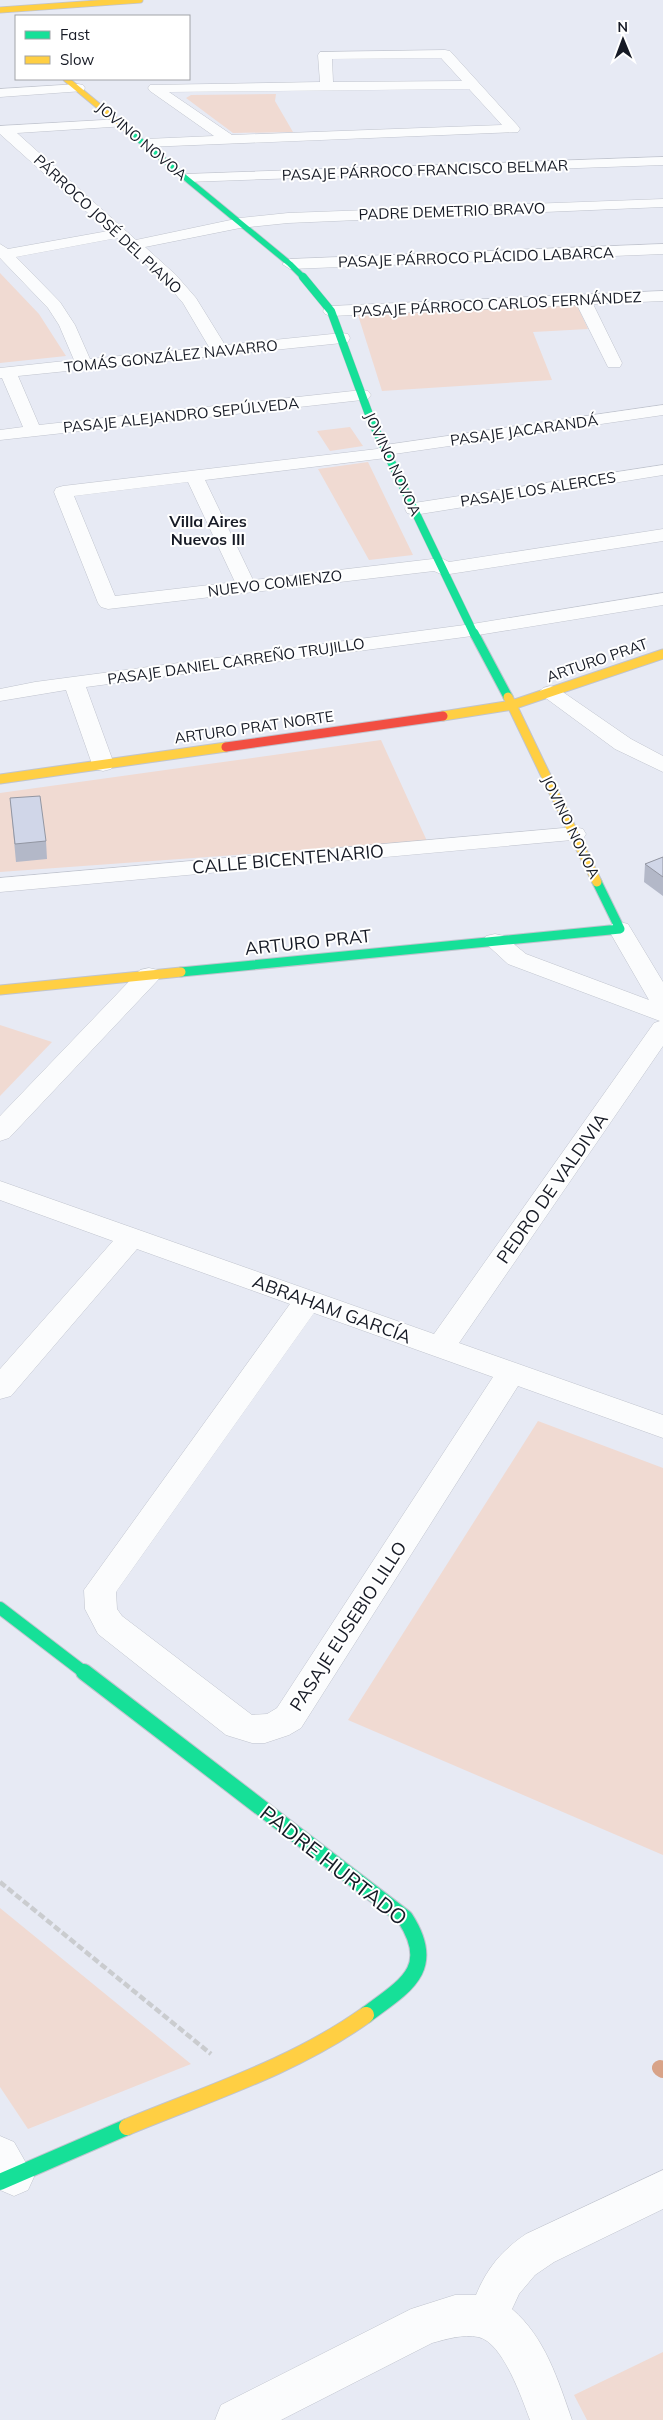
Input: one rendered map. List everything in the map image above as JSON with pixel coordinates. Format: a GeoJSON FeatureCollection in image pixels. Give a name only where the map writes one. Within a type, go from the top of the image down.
{"type":"FeatureCollection","features":[{"type":"Feature","properties":{"kind":"street"},"geometry":{"type":"LineString","coordinates":[[0,10],[40,12],[72,2],[140,0]]}},
{"type":"Feature","properties":{"kind":"street"},"geometry":{"type":"LineString","coordinates":[[146,143],[513,129],[445,54],[325,55],[327,86]]}},
{"type":"Feature","properties":{"kind":"street","name":"JOVINO NOVOA"},"geometry":{"type":"LineString","coordinates":[[67,80],[146,143],[290,264],[315,289],[331,311],[362,395],[386,451],[620,929]]}},
{"type":"Feature","properties":{"kind":"street"},"geometry":{"type":"LineString","coordinates":[[229,140],[155,88],[473,85]]}},
{"type":"Feature","properties":{"kind":"street"},"geometry":{"type":"LineString","coordinates":[[0,93],[78,88]]}},
{"type":"Feature","properties":{"kind":"street"},"geometry":{"type":"LineString","coordinates":[[2,130],[121,123]]}},
{"type":"Feature","properties":{"kind":"street","name":"PÁRROCO JOSÉ DEL PIANO"},"geometry":{"type":"LineString","coordinates":[[2,130],[120,232],[180,289],[220,351]]}},
{"type":"Feature","properties":{"kind":"street","name":"PASAJE PÁRROCO FRANCISCO BELMAR"},"geometry":{"type":"LineString","coordinates":[[188,178],[663,161]]}},
{"type":"Feature","properties":{"kind":"street","name":"PADRE DEMETRIO BRAVO"},"geometry":{"type":"LineString","coordinates":[[133,245],[240,223],[288,218],[663,203]]}},
{"type":"Feature","properties":{"kind":"street"},"geometry":{"type":"LineString","coordinates":[[2,251],[120,232]]}},
{"type":"Feature","properties":{"kind":"street","name":"PASAJE PÁRROCO PLÁCIDO LABARCA"},"geometry":{"type":"LineString","coordinates":[[290,264],[663,249]]}},
{"type":"Feature","properties":{"kind":"street"},"geometry":{"type":"LineString","coordinates":[[2,251],[54,305],[66,325],[84,364]]}},
{"type":"Feature","properties":{"kind":"street","name":"PASAJE PÁRROCO CARLOS FERNÁNDEZ"},"geometry":{"type":"LineString","coordinates":[[331,311],[663,296]]}},
{"type":"Feature","properties":{"kind":"street"},"geometry":{"type":"LineString","coordinates":[[583,300],[614,363]]}},
{"type":"Feature","properties":{"kind":"street","name":"TOMÁS GONZÁLEZ NAVARRO"},"geometry":{"type":"LineString","coordinates":[[4,373],[342,338]]}},
{"type":"Feature","properties":{"kind":"street"},"geometry":{"type":"LineString","coordinates":[[4,373],[33,431]]}},
{"type":"Feature","properties":{"kind":"street","name":"PASAJE ALEJANDRO SEPÚLVEDA"},"geometry":{"type":"LineString","coordinates":[[0,435],[362,395]]}},
{"type":"Feature","properties":{"kind":"street","name":"PASAJE JACARANDÁ"},"geometry":{"type":"LineString","coordinates":[[386,451],[663,410]]}},
{"type":"Feature","properties":{"kind":"street"},"geometry":{"type":"LineString","coordinates":[[248,587],[194,476],[386,451]]}},
{"type":"Feature","properties":{"kind":"street","name":"PASAJE LOS ALERCES"},"geometry":{"type":"LineString","coordinates":[[414,508],[663,470]]}},
{"type":"Feature","properties":{"kind":"street","name":"NUEVO COMIENZO"},"geometry":{"type":"LineString","coordinates":[[194,476],[63,492],[108,603],[442,566],[663,535]]}},
{"type":"Feature","properties":{"kind":"street","name":"PASAJE DANIEL CARREÑO TRUJILLO"},"geometry":{"type":"LineString","coordinates":[[0,695],[74,683],[472,630],[663,599]]}},
{"type":"Feature","properties":{"kind":"street","name":"ARTURO PRAT"},"geometry":{"type":"LineString","coordinates":[[512,705],[663,654]]}},
{"type":"Feature","properties":{"kind":"street"},"geometry":{"type":"LineString","coordinates":[[74,683],[103,764]]}},
{"type":"Feature","properties":{"kind":"street"},"geometry":{"type":"LineString","coordinates":[[550,692],[623,744],[663,765]]}},
{"type":"Feature","properties":{"kind":"street","name":"ARTURO PRAT NORTE"},"geometry":{"type":"LineString","coordinates":[[0,779],[512,705]]}},
{"type":"Feature","properties":{"kind":"street","name":"CALLE BICENTENARIO"},"geometry":{"type":"LineString","coordinates":[[0,885],[575,834]]}},
{"type":"Feature","properties":{"kind":"street"},"geometry":{"type":"LineString","coordinates":[[620,929],[663,1003]]}},
{"type":"Feature","properties":{"kind":"street","name":"ARTURO PRAT"},"geometry":{"type":"LineString","coordinates":[[0,990],[620,929]]}},
{"type":"Feature","properties":{"kind":"street"},"geometry":{"type":"LineString","coordinates":[[496,941],[516,959],[663,1014]]}},
{"type":"Feature","properties":{"kind":"street"},"geometry":{"type":"LineString","coordinates":[[0,1132],[150,975]]}},
{"type":"Feature","properties":{"kind":"street","name":"PEDRO DE VALDIVIA"},"geometry":{"type":"LineString","coordinates":[[440,1348],[663,1028]]}},
{"type":"Feature","properties":{"kind":"street","name":"ABRAHAM GARCÍA"},"geometry":{"type":"LineString","coordinates":[[0,1190],[663,1427]]}},
{"type":"Feature","properties":{"kind":"street"},"geometry":{"type":"LineString","coordinates":[[0,1388],[132,1237]]}},
{"type":"Feature","properties":{"kind":"street","name":"PASAJE EUSEBIO LILLO"},"geometry":{"type":"LineString","coordinates":[[308,1300],[100,1590],[99,1603],[102,1614],[110,1624],[238,1725],[251,1730],[265,1730],[278,1726],[289,1718],[511,1373]]}},
{"type":"Feature","properties":{"kind":"street","name":"PADRE HURTADO"},"geometry":{"type":"LineString","coordinates":[[0,1608],[397,1912],[413,1928],[420,1952],[417,1968],[409,1982],[346,2031],[310,2052],[244,2081],[5,2171]]}},
{"type":"Feature","properties":{"kind":"street"},"geometry":{"type":"LineString","coordinates":[[488,2319],[495,2298],[505,2280],[521,2262],[540,2248],[663,2189]]}},
{"type":"Feature","properties":{"kind":"street"},"geometry":{"type":"LineString","coordinates":[[236,2420],[446,2316],[467,2314],[488,2319],[506,2329],[520,2344],[530,2363],[551,2420]]}},
{"type":"Feature","properties":{"kind":"path"},"geometry":{"type":"LineString","coordinates":[[0,1882],[244,2081]]}},
{"type":"Feature","properties":{"kind":"shaded area"},"geometry":{"type":"Polygon","coordinates":[[[276,94],[275,101],[293,132],[233,133],[186,98],[191,95],[276,94]]]}},
{"type":"Feature","properties":{"kind":"shaded area"},"geometry":{"type":"Polygon","coordinates":[[[0,273],[39,314],[66,356],[0,363],[0,273]]]}},
{"type":"Feature","properties":{"kind":"shaded area"},"geometry":{"type":"Polygon","coordinates":[[[577,305],[588,329],[533,332],[552,380],[382,391],[358,315],[577,305]]]}},
{"type":"Feature","properties":{"kind":"shaded area"},"geometry":{"type":"Polygon","coordinates":[[[350,427],[363,446],[330,451],[317,431],[350,427]]]}},
{"type":"Feature","properties":{"kind":"shaded area"},"geometry":{"type":"Polygon","coordinates":[[[368,462],[413,555],[369,560],[318,469],[368,462]]]}},
{"type":"Feature","properties":{"kind":"shaded area"},"geometry":{"type":"Polygon","coordinates":[[[381,740],[427,841],[0,872],[0,793],[381,740]]]}},
{"type":"Feature","properties":{"kind":"shaded area"},"geometry":{"type":"Polygon","coordinates":[[[0,1025],[52,1042],[0,1096],[0,1025]]]}},
{"type":"Feature","properties":{"kind":"shaded area"},"geometry":{"type":"Polygon","coordinates":[[[538,1421],[663,1468],[663,1855],[348,1720],[538,1421]]]}},
{"type":"Feature","properties":{"kind":"shaded area"},"geometry":{"type":"Polygon","coordinates":[[[0,1908],[191,2064],[28,2129],[0,2087],[0,1908]]]}},
{"type":"Feature","properties":{"kind":"shaded area"},"geometry":{"type":"Polygon","coordinates":[[[663,2352],[663,2420],[587,2420],[574,2395],[663,2352]]]}},
{"type":"Feature","properties":{"kind":"building"},"geometry":{"type":"Polygon","coordinates":[[[40,796],[46,841],[15,844],[10,798],[40,796]]]}},
{"type":"Feature","properties":{"kind":"building"},"geometry":{"type":"Polygon","coordinates":[[[663,857],[663,877],[645,864],[663,857]]]}},
{"type":"Feature","properties":{"kind":"traffic: fast"},"geometry":{"type":"LineString","coordinates":[[131,133],[290,264],[315,289],[331,311],[371,420],[472,630],[508,697]]}},
{"type":"Feature","properties":{"kind":"traffic: fast"},"geometry":{"type":"LineString","coordinates":[[181,972],[620,929],[597,882]]}},
{"type":"Feature","properties":{"kind":"traffic: fast"},"geometry":{"type":"LineString","coordinates":[[0,1608],[405,1918],[416,1935],[420,1949],[419,1962],[413,1974],[404,1985],[366,2015]]}},
{"type":"Feature","properties":{"kind":"traffic: fast"},"geometry":{"type":"LineString","coordinates":[[0,2182],[127,2127]]}},
{"type":"Feature","properties":{"kind":"traffic: slow"},"geometry":{"type":"LineString","coordinates":[[0,10],[140,0]]}},
{"type":"Feature","properties":{"kind":"traffic: slow"},"geometry":{"type":"LineString","coordinates":[[67,80],[131,133]]}},
{"type":"Feature","properties":{"kind":"traffic: slow"},"geometry":{"type":"LineString","coordinates":[[443,716],[512,705],[663,654]]}},
{"type":"Feature","properties":{"kind":"traffic: slow"},"geometry":{"type":"LineString","coordinates":[[508,697],[597,882]]}},
{"type":"Feature","properties":{"kind":"traffic: slow"},"geometry":{"type":"LineString","coordinates":[[0,779],[226,747]]}},
{"type":"Feature","properties":{"kind":"traffic: slow"},"geometry":{"type":"LineString","coordinates":[[0,990],[181,972]]}},
{"type":"Feature","properties":{"kind":"traffic: slow"},"geometry":{"type":"LineString","coordinates":[[127,2127],[251,2078],[311,2051],[366,2015]]}},
{"type":"Feature","properties":{"kind":"traffic: jam"},"geometry":{"type":"LineString","coordinates":[[226,747],[443,716]]}},
{"type":"Feature","properties":{"kind":"district","name":"Villa Aires Nuevos III"},"geometry":{"type":"Point","coordinates":[208,530]}}]}
